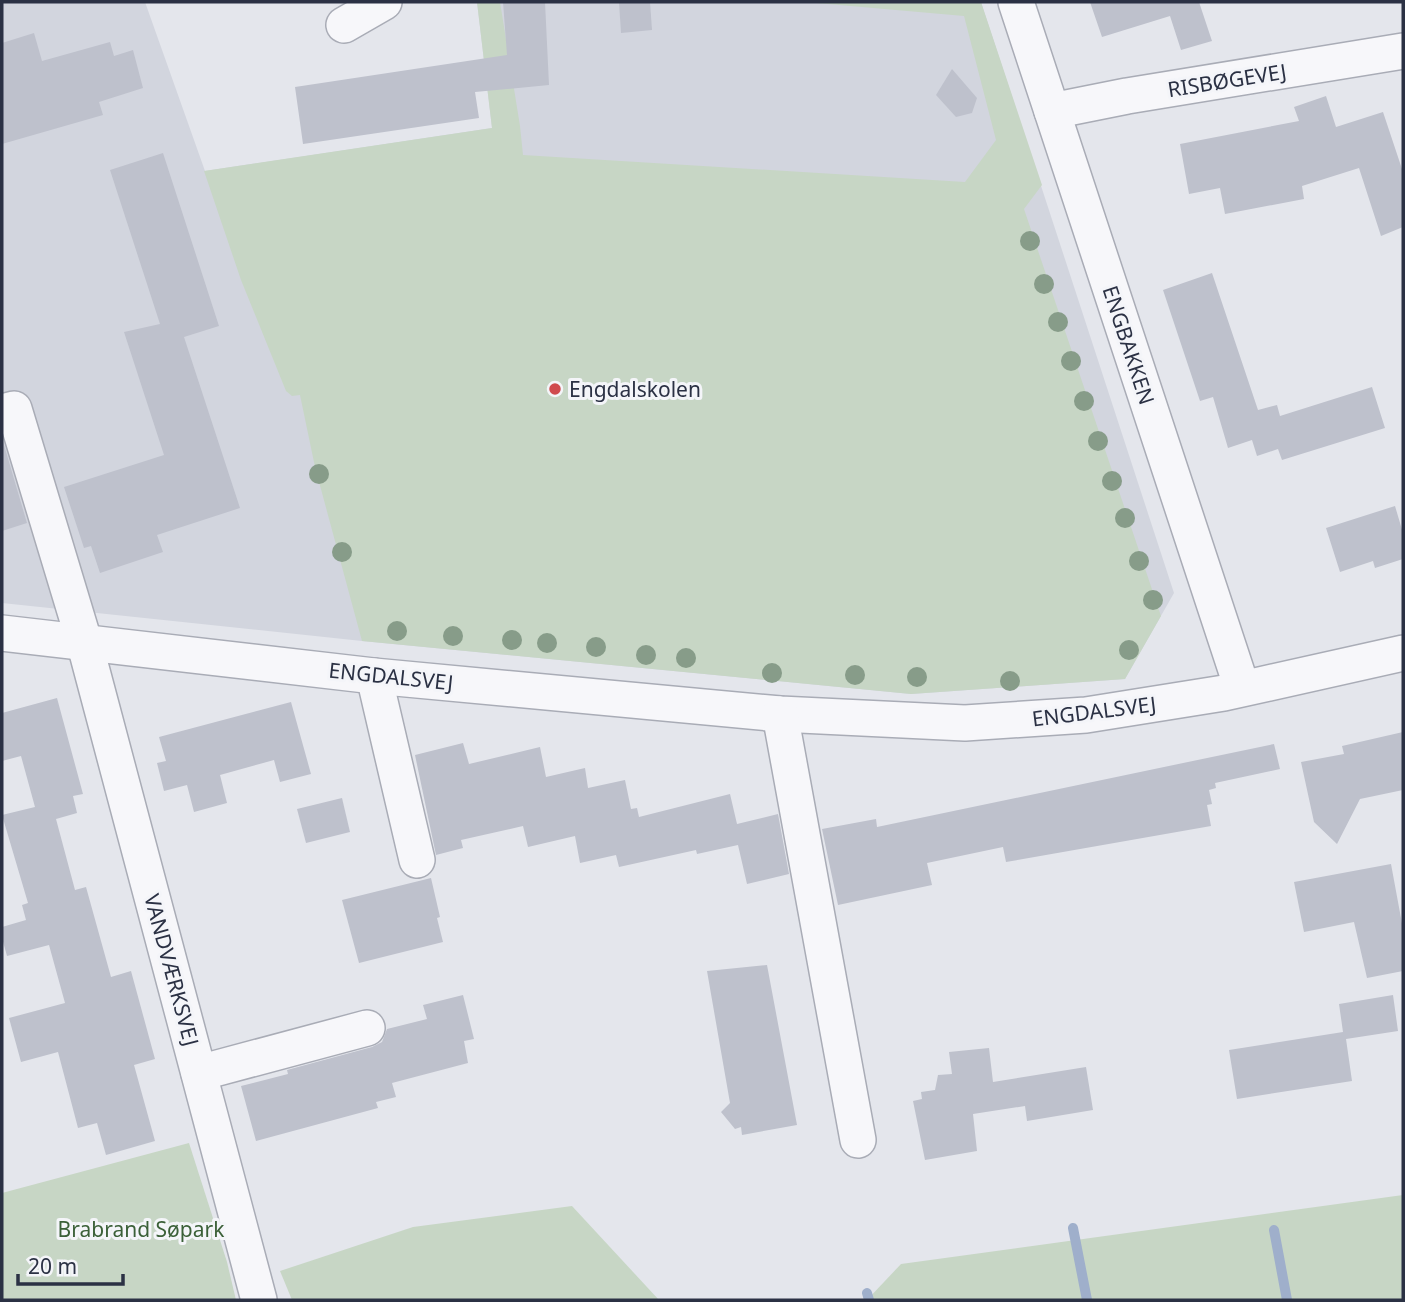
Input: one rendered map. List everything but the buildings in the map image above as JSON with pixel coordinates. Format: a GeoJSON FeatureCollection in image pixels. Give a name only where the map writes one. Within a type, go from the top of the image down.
{"type":"FeatureCollection","features":[{"type":"Feature","properties":{"kind":"street"},"geometry":{"type":"LineString","coordinates":[[344,25],[384,2]]}},
{"type":"Feature","properties":{"kind":"street","name":"ENGBAKKEN"},"geometry":{"type":"LineString","coordinates":[[1016,2],[1242,688]]}},
{"type":"Feature","properties":{"kind":"street","name":"RISBØGEVEJ"},"geometry":{"type":"LineString","coordinates":[[1052,111],[1127,96],[1403,51]]}},
{"type":"Feature","properties":{"kind":"street","name":"VANDVÆRKSVEJ"},"geometry":{"type":"LineString","coordinates":[[2,412],[14,410],[84,641],[259,1300]]}},
{"type":"Feature","properties":{"kind":"street","name":"ENGDALSVEJ"},"geometry":{"type":"LineString","coordinates":[[2,633],[374,676],[780,713],[965,723],[1086,715],[1242,688],[1403,653]]}},
{"type":"Feature","properties":{"kind":"street"},"geometry":{"type":"LineString","coordinates":[[374,676],[418,860]]}},
{"type":"Feature","properties":{"kind":"street"},"geometry":{"type":"LineString","coordinates":[[780,713],[858,1140]]}},
{"type":"Feature","properties":{"kind":"street"},"geometry":{"type":"LineString","coordinates":[[199,1073],[367,1028]]}},
{"type":"Feature","properties":{"kind":"shaded area","name":"Engdalskolen"},"geometry":{"type":"Polygon","coordinates":[[[2,2],[145,2],[205,171],[492,128],[477,2],[981,2],[1174,593],[1125,679],[911,694],[2,603],[2,2]]]}},
{"type":"Feature","properties":{"kind":"green space","name":"Engdalskolen"},"geometry":{"type":"Polygon","coordinates":[[[477,2],[500,2],[523,155],[965,182],[996,140],[964,16],[805,2],[981,2],[1042,185],[1024,209],[1161,616],[1125,679],[911,694],[362,641],[315,467],[300,395],[292,396],[286,391],[241,280],[204,171],[492,128],[477,2]]]}},
{"type":"Feature","properties":{"kind":"green space","name":"Brabrand Søpark"},"geometry":{"type":"Polygon","coordinates":[[[189,1143],[227,1262],[236,1300],[2,1300],[2,1193],[189,1143]]]}},
{"type":"Feature","properties":{"kind":"green space"},"geometry":{"type":"Polygon","coordinates":[[[1403,1195],[1403,1300],[867,1300],[901,1264],[1403,1195]]]}},
{"type":"Feature","properties":{"kind":"green space"},"geometry":{"type":"Polygon","coordinates":[[[572,1206],[659,1300],[292,1300],[280,1271],[413,1227],[572,1206]]]}},
{"type":"Feature","properties":{"kind":"waterway"},"geometry":{"type":"LineString","coordinates":[[1073,1228],[1087,1300]]}},
{"type":"Feature","properties":{"kind":"waterway"},"geometry":{"type":"LineString","coordinates":[[1274,1230],[1287,1300]]}},
{"type":"Feature","properties":{"kind":"waterway"},"geometry":{"type":"LineString","coordinates":[[867,1293],[869,1300]]}},
{"type":"Feature","properties":{"kind":"place","name":"Engdalskolen"},"geometry":{"type":"Point","coordinates":[555,389]}}]}
